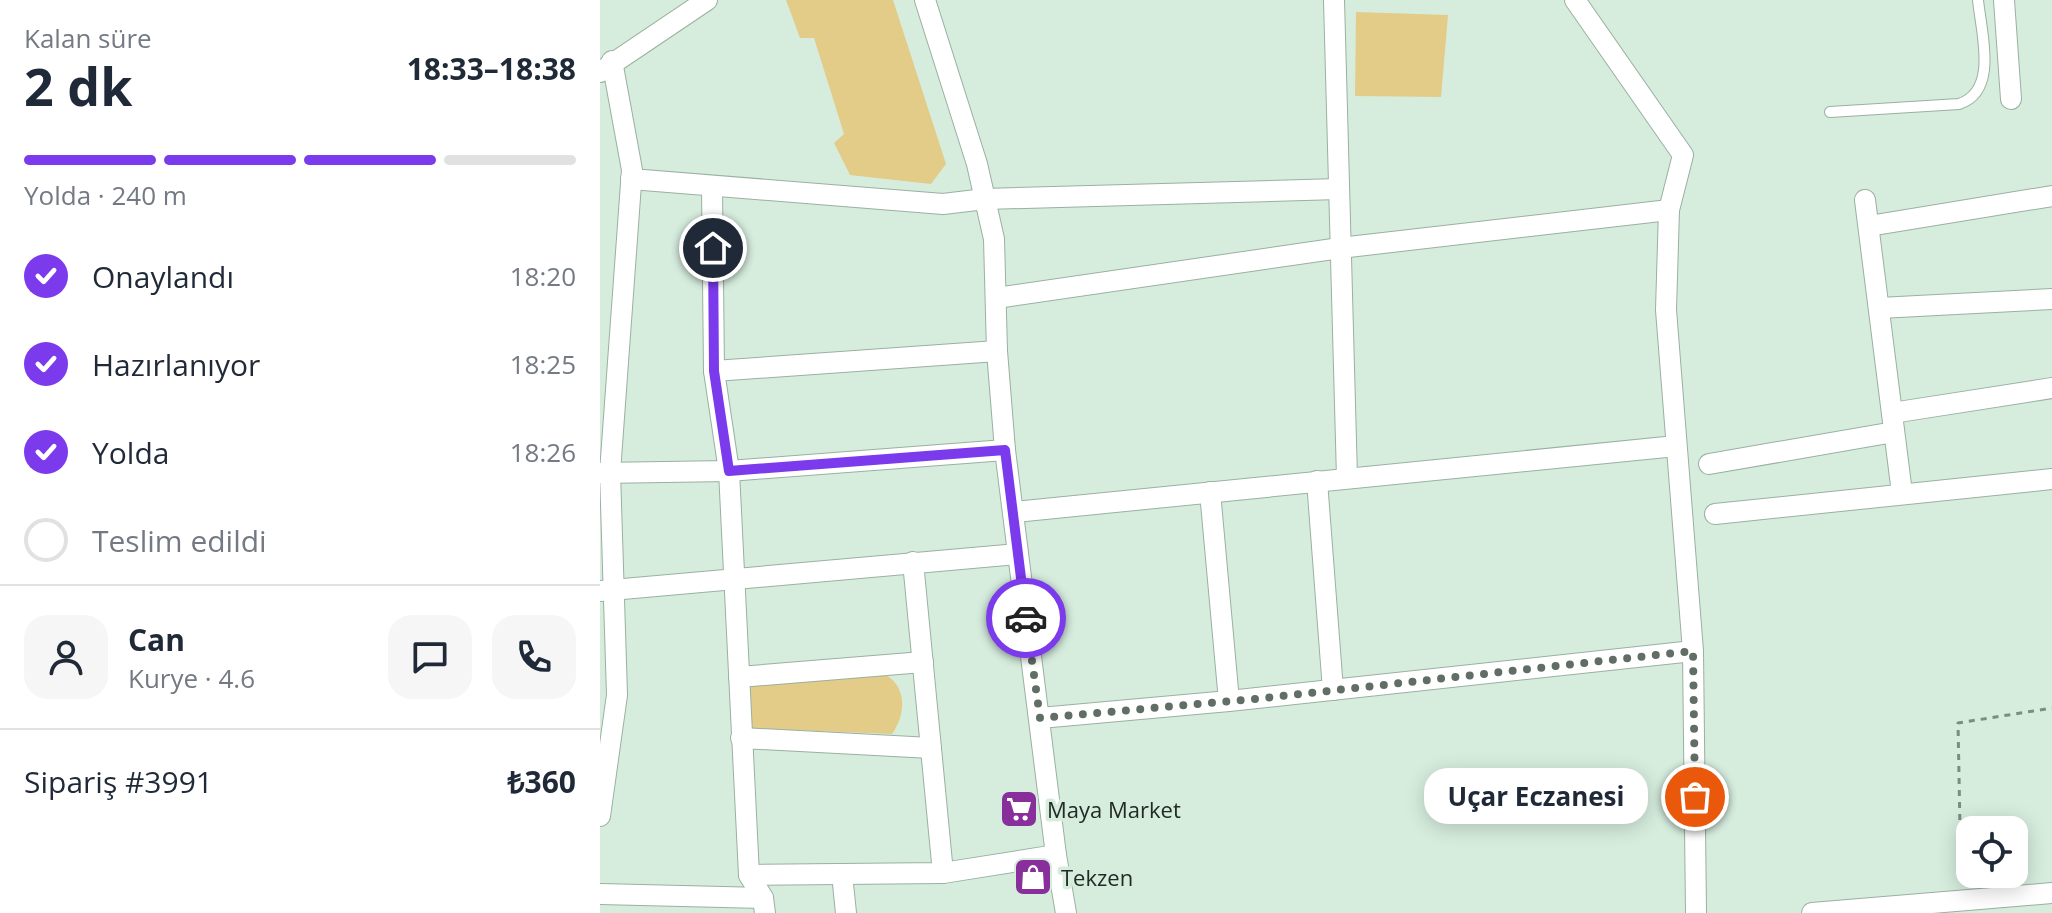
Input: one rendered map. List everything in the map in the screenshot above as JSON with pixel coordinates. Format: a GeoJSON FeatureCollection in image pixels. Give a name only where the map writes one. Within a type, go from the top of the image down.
{"type":"FeatureCollection","features":[{"type":"Feature","properties":{"kind":"street"},"geometry":{"type":"LineString","coordinates":[[600,816],[617,695],[606,590],[605,472],[631,179],[606,67],[707,0]]}},
{"type":"Feature","properties":{"kind":"street"},"geometry":{"type":"LineString","coordinates":[[925,0],[985,199],[994,239],[997,351],[1005,450],[1066,913]]}},
{"type":"Feature","properties":{"kind":"street"},"geometry":{"type":"LineString","coordinates":[[1334,0],[1347,478]]}},
{"type":"Feature","properties":{"kind":"street"},"geometry":{"type":"LineString","coordinates":[[1575,0],[1683,155],[1669,210],[1666,310],[1693,651],[1696,913]]}},
{"type":"Feature","properties":{"kind":"street"},"geometry":{"type":"LineString","coordinates":[[2004,0],[2011,99]]}},
{"type":"Feature","properties":{"kind":"street"},"geometry":{"type":"LineString","coordinates":[[631,179],[943,204],[985,199],[1339,189]]}},
{"type":"Feature","properties":{"kind":"street"},"geometry":{"type":"LineString","coordinates":[[712,187],[714,371],[729,471],[749,875],[764,906]]}},
{"type":"Feature","properties":{"kind":"street"},"geometry":{"type":"LineString","coordinates":[[1869,226],[2052,196]]}},
{"type":"Feature","properties":{"kind":"street"},"geometry":{"type":"LineString","coordinates":[[1865,200],[1902,493]]}},
{"type":"Feature","properties":{"kind":"street"},"geometry":{"type":"LineString","coordinates":[[996,298],[1340,248],[1669,210]]}},
{"type":"Feature","properties":{"kind":"street"},"geometry":{"type":"LineString","coordinates":[[1879,308],[2052,299]]}},
{"type":"Feature","properties":{"kind":"street"},"geometry":{"type":"LineString","coordinates":[[714,371],[997,351]]}},
{"type":"Feature","properties":{"kind":"street"},"geometry":{"type":"LineString","coordinates":[[1709,464],[2052,388]]}},
{"type":"Feature","properties":{"kind":"street"},"geometry":{"type":"LineString","coordinates":[[1015,512],[1676,446]]}},
{"type":"Feature","properties":{"kind":"street"},"geometry":{"type":"LineString","coordinates":[[605,472],[729,471],[1005,450]]}},
{"type":"Feature","properties":{"kind":"street"},"geometry":{"type":"LineString","coordinates":[[1715,514],[2052,479]]}},
{"type":"Feature","properties":{"kind":"street"},"geometry":{"type":"LineString","coordinates":[[1317,481],[1333,690]]}},
{"type":"Feature","properties":{"kind":"street"},"geometry":{"type":"LineString","coordinates":[[1210,492],[1229,701]]}},
{"type":"Feature","properties":{"kind":"street"},"geometry":{"type":"LineString","coordinates":[[606,590],[1018,554]]}},
{"type":"Feature","properties":{"kind":"street"},"geometry":{"type":"LineString","coordinates":[[913,562],[943,873]]}},
{"type":"Feature","properties":{"kind":"street"},"geometry":{"type":"LineString","coordinates":[[1040,718],[1693,651]]}},
{"type":"Feature","properties":{"kind":"street"},"geometry":{"type":"LineString","coordinates":[[739,677],[923,662]]}},
{"type":"Feature","properties":{"kind":"street"},"geometry":{"type":"LineString","coordinates":[[741,738],[931,748]]}},
{"type":"Feature","properties":{"kind":"street"},"geometry":{"type":"LineString","coordinates":[[749,875],[943,873],[1056,855]]}},
{"type":"Feature","properties":{"kind":"street"},"geometry":{"type":"LineString","coordinates":[[842,874],[846,913]]}},
{"type":"Feature","properties":{"kind":"street"},"geometry":{"type":"LineString","coordinates":[[1812,913],[2052,893]]}},
{"type":"Feature","properties":{"kind":"street"},"geometry":{"type":"LineString","coordinates":[[600,894],[764,906]]}},
{"type":"Feature","properties":{"kind":"lane"},"geometry":{"type":"LineString","coordinates":[[1830,112],[1959,104],[1971,99],[1980,89],[1984,75],[1978,0]]}},
{"type":"Feature","properties":{"kind":"path"},"geometry":{"type":"LineString","coordinates":[[1962,901],[1958,723],[2052,708]]}},
{"type":"Feature","properties":{"kind":"shaded area"},"geometry":{"type":"Polygon","coordinates":[[[786,0],[893,0],[946,164],[931,184],[850,175],[834,143],[844,134],[814,38],[800,38],[786,0]]]}},
{"type":"Feature","properties":{"kind":"shaded area"},"geometry":{"type":"Polygon","coordinates":[[[1356,12],[1448,15],[1441,97],[1355,96],[1356,12]]]}},
{"type":"Feature","properties":{"kind":"shaded area"},"geometry":{"type":"Polygon","coordinates":[[[886,675],[898,687],[902,703],[900,719],[892,734],[743,728],[740,682],[886,675]]]}},
{"type":"Feature","properties":{"kind":"way so far"},"geometry":{"type":"LineString","coordinates":[[1026,618],[1040,718],[1255,699],[1693,651],[1695,797]]}},
{"type":"Feature","properties":{"kind":"place","name":"Uçar Eczanesi"},"geometry":{"type":"Point","coordinates":[1695,797]}},
{"type":"Feature","properties":{"kind":"place","name":"Maya Market"},"geometry":{"type":"Point","coordinates":[1019,809]}},
{"type":"Feature","properties":{"kind":"place","name":"Tekzen"},"geometry":{"type":"Point","coordinates":[1033,877]}},
{"type":"Feature","properties":{"kind":"route"},"geometry":{"type":"LineString","coordinates":[[713,248],[714,371],[729,471],[1005,450],[1026,618]]}}]}
